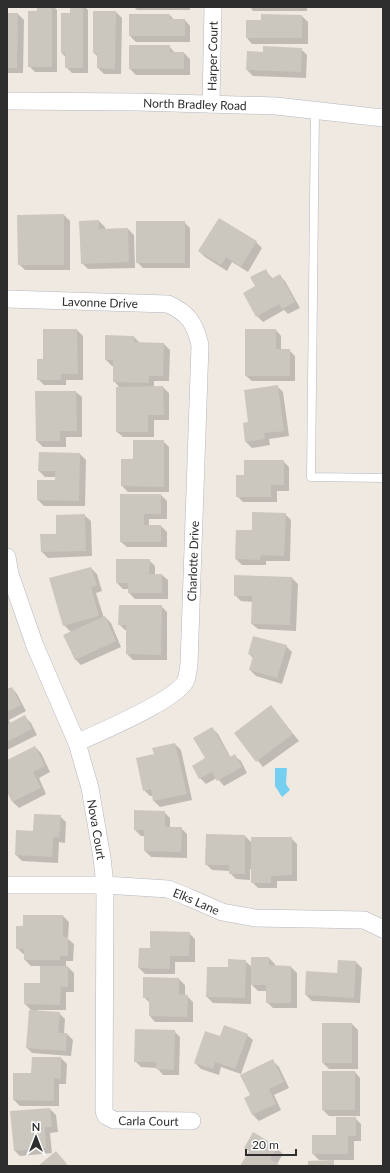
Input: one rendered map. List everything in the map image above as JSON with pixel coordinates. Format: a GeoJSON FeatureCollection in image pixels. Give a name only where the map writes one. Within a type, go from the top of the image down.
{"type":"FeatureCollection","features":[{"type":"Feature","properties":{"kind":"street","name":"Harper Court"},"geometry":{"type":"LineString","coordinates":[[211,104],[213,7]]}},
{"type":"Feature","properties":{"kind":"street","name":"North Bradley Road"},"geometry":{"type":"LineString","coordinates":[[7,101],[137,102],[276,106],[383,118]]}},
{"type":"Feature","properties":{"kind":"street","name":"Lavonne Drive"},"geometry":{"type":"LineString","coordinates":[[7,298],[168,304],[179,309],[189,318]]}},
{"type":"Feature","properties":{"kind":"street","name":"Charlotte Drive"},"geometry":{"type":"LineString","coordinates":[[77,743],[162,702],[178,690],[186,680],[189,664],[200,345],[196,330],[189,318]]}},
{"type":"Feature","properties":{"kind":"street","name":"Nova Court"},"geometry":{"type":"LineString","coordinates":[[7,557],[10,574],[35,646],[77,743],[90,788],[102,858],[104,885],[104,1111],[106,1116]]}},
{"type":"Feature","properties":{"kind":"street","name":"Elks Lane"},"geometry":{"type":"LineString","coordinates":[[7,885],[104,885],[168,889],[188,896],[222,912],[255,918],[364,920],[383,929]]}},
{"type":"Feature","properties":{"kind":"street","name":"Carla Court"},"geometry":{"type":"LineString","coordinates":[[106,1116],[114,1120],[192,1121]]}},
{"type":"Feature","properties":{"kind":"lane"},"geometry":{"type":"LineString","coordinates":[[315,110],[311,477],[383,478]]}},
{"type":"Feature","properties":{"kind":"water"},"geometry":{"type":"Polygon","coordinates":[[[275,768],[287,768],[286,784],[290,790],[282,797],[275,786],[275,768]]]}},
{"type":"Feature","properties":{"kind":"building"},"geometry":{"type":"Polygon","coordinates":[[[37,7],[52,7],[52,67],[28,67],[28,11],[37,11],[37,7]]]}},
{"type":"Feature","properties":{"kind":"building"},"geometry":{"type":"Polygon","coordinates":[[[70,7],[83,7],[83,68],[65,68],[65,53],[61,53],[61,13],[70,13],[70,7]]]}},
{"type":"Feature","properties":{"kind":"building"},"geometry":{"type":"Polygon","coordinates":[[[93,11],[116,11],[115,69],[97,68],[97,53],[93,53],[93,11]]]}},
{"type":"Feature","properties":{"kind":"building"},"geometry":{"type":"Polygon","coordinates":[[[7,13],[18,13],[17,68],[7,68],[7,13]]]}},
{"type":"Feature","properties":{"kind":"building"},"geometry":{"type":"Polygon","coordinates":[[[129,14],[170,14],[170,19],[185,19],[185,36],[129,36],[129,14]]]}},
{"type":"Feature","properties":{"kind":"building"},"geometry":{"type":"Polygon","coordinates":[[[261,14],[302,15],[302,38],[246,38],[246,20],[261,20],[261,14]]]}},
{"type":"Feature","properties":{"kind":"building"},"geometry":{"type":"Polygon","coordinates":[[[129,45],[170,45],[170,52],[184,52],[184,69],[129,69],[129,45]]]}},
{"type":"Feature","properties":{"kind":"building"},"geometry":{"type":"Polygon","coordinates":[[[263,46],[302,48],[301,72],[246,70],[247,51],[263,52],[263,46]]]}},
{"type":"Feature","properties":{"kind":"building"},"geometry":{"type":"Polygon","coordinates":[[[64,214],[64,265],[18,265],[17,215],[64,214]]]}},
{"type":"Feature","properties":{"kind":"building"},"geometry":{"type":"Polygon","coordinates":[[[219,218],[257,241],[241,267],[226,257],[221,265],[198,251],[219,218]]]}},
{"type":"Feature","properties":{"kind":"building"},"geometry":{"type":"Polygon","coordinates":[[[99,220],[99,229],[128,228],[129,262],[81,264],[79,221],[99,220]]]}},
{"type":"Feature","properties":{"kind":"building"},"geometry":{"type":"Polygon","coordinates":[[[136,221],[185,221],[185,263],[136,263],[136,221]]]}},
{"type":"Feature","properties":{"kind":"building"},"geometry":{"type":"Polygon","coordinates":[[[266,269],[271,279],[280,274],[295,302],[282,309],[279,304],[256,317],[243,293],[255,286],[250,277],[266,269]]]}},
{"type":"Feature","properties":{"kind":"building"},"geometry":{"type":"Polygon","coordinates":[[[43,329],[77,329],[78,374],[61,374],[61,380],[37,380],[37,359],[43,359],[43,329]]]}},
{"type":"Feature","properties":{"kind":"building"},"geometry":{"type":"Polygon","coordinates":[[[245,329],[276,329],[276,349],[290,349],[290,376],[245,376],[245,329]]]}},
{"type":"Feature","properties":{"kind":"building"},"geometry":{"type":"Polygon","coordinates":[[[105,335],[134,336],[134,342],[164,343],[163,376],[149,376],[149,383],[113,382],[113,360],[105,360],[105,335]]]}},
{"type":"Feature","properties":{"kind":"building"},"geometry":{"type":"Polygon","coordinates":[[[278,385],[284,431],[264,433],[265,439],[245,442],[243,423],[248,422],[244,390],[278,385]]]}},
{"type":"Feature","properties":{"kind":"building"},"geometry":{"type":"Polygon","coordinates":[[[163,386],[164,415],[148,415],[148,432],[116,432],[116,387],[163,386]]]}},
{"type":"Feature","properties":{"kind":"building"},"geometry":{"type":"Polygon","coordinates":[[[35,391],[76,391],[77,431],[60,431],[60,441],[36,441],[35,391]]]}},
{"type":"Feature","properties":{"kind":"building"},"geometry":{"type":"Polygon","coordinates":[[[133,440],[164,440],[164,487],[121,486],[121,459],[133,459],[133,440]]]}},
{"type":"Feature","properties":{"kind":"building"},"geometry":{"type":"Polygon","coordinates":[[[39,452],[80,453],[79,501],[37,500],[37,480],[55,480],[55,471],[38,471],[39,452]]]}},
{"type":"Feature","properties":{"kind":"building"},"geometry":{"type":"Polygon","coordinates":[[[244,460],[284,460],[284,485],[271,485],[271,497],[236,497],[236,475],[244,475],[244,460]]]}},
{"type":"Feature","properties":{"kind":"building"},"geometry":{"type":"Polygon","coordinates":[[[120,494],[161,494],[161,514],[144,514],[144,525],[161,525],[161,542],[120,542],[120,494]]]}},
{"type":"Feature","properties":{"kind":"building"},"geometry":{"type":"Polygon","coordinates":[[[252,512],[286,513],[284,556],[261,555],[260,560],[235,559],[236,530],[252,530],[252,512]]]}},
{"type":"Feature","properties":{"kind":"building"},"geometry":{"type":"Polygon","coordinates":[[[85,514],[86,551],[41,552],[40,534],[56,534],[56,515],[85,514]]]}},
{"type":"Feature","properties":{"kind":"building"},"geometry":{"type":"Polygon","coordinates":[[[116,559],[150,559],[149,574],[162,574],[162,593],[128,593],[128,583],[116,583],[116,559]]]}},
{"type":"Feature","properties":{"kind":"building"},"geometry":{"type":"Polygon","coordinates":[[[91,567],[97,586],[91,587],[99,616],[63,626],[49,578],[91,567]]]}},
{"type":"Feature","properties":{"kind":"building"},"geometry":{"type":"Polygon","coordinates":[[[234,575],[292,577],[290,625],[251,624],[252,596],[234,596],[234,575]]]}},
{"type":"Feature","properties":{"kind":"building"},"geometry":{"type":"Polygon","coordinates":[[[119,605],[162,605],[161,655],[126,654],[126,625],[118,625],[119,605]]]}},
{"type":"Feature","properties":{"kind":"building"},"geometry":{"type":"Polygon","coordinates":[[[105,616],[116,641],[75,660],[63,635],[105,616]]]}},
{"type":"Feature","properties":{"kind":"building"},"geometry":{"type":"Polygon","coordinates":[[[253,636],[287,645],[277,678],[249,670],[253,656],[248,654],[253,636]]]}},
{"type":"Feature","properties":{"kind":"building"},"geometry":{"type":"Polygon","coordinates":[[[12,687],[21,705],[7,712],[7,689],[12,687]]]}},
{"type":"Feature","properties":{"kind":"building"},"geometry":{"type":"Polygon","coordinates":[[[271,705],[293,734],[256,762],[234,733],[271,705]]]}},
{"type":"Feature","properties":{"kind":"building"},"geometry":{"type":"Polygon","coordinates":[[[25,715],[32,729],[7,742],[7,721],[8,724],[25,715]]]}},
{"type":"Feature","properties":{"kind":"building"},"geometry":{"type":"Polygon","coordinates":[[[212,727],[230,757],[235,754],[242,767],[217,781],[212,772],[199,779],[192,766],[205,758],[193,738],[212,727]]]}},
{"type":"Feature","properties":{"kind":"building"},"geometry":{"type":"Polygon","coordinates":[[[175,743],[187,794],[153,801],[151,789],[143,791],[136,758],[154,754],[152,748],[175,743]]]}},
{"type":"Feature","properties":{"kind":"building"},"geometry":{"type":"Polygon","coordinates":[[[35,746],[45,766],[33,772],[41,788],[12,802],[7,792],[7,760],[35,746]]]}},
{"type":"Feature","properties":{"kind":"building"},"geometry":{"type":"Polygon","coordinates":[[[134,810],[165,811],[165,827],[182,827],[181,852],[144,851],[144,830],[134,830],[134,810]]]}},
{"type":"Feature","properties":{"kind":"building"},"geometry":{"type":"Polygon","coordinates":[[[34,814],[61,815],[59,837],[53,837],[52,857],[15,855],[16,830],[33,831],[34,814]]]}},
{"type":"Feature","properties":{"kind":"building"},"geometry":{"type":"Polygon","coordinates":[[[206,834],[245,835],[245,874],[229,874],[229,865],[205,865],[206,834]]]}},
{"type":"Feature","properties":{"kind":"building"},"geometry":{"type":"Polygon","coordinates":[[[251,837],[292,837],[292,875],[271,876],[271,883],[251,883],[251,837]]]}},
{"type":"Feature","properties":{"kind":"building"},"geometry":{"type":"Polygon","coordinates":[[[23,915],[63,915],[63,937],[68,937],[68,956],[60,956],[60,960],[24,960],[24,949],[16,949],[16,926],[23,926],[23,915]]]}},
{"type":"Feature","properties":{"kind":"building"},"geometry":{"type":"Polygon","coordinates":[[[150,931],[190,932],[189,956],[170,956],[170,969],[138,968],[139,948],[150,948],[150,931]]]}},
{"type":"Feature","properties":{"kind":"building"},"geometry":{"type":"Polygon","coordinates":[[[251,957],[269,957],[269,965],[291,966],[291,1003],[266,1003],[266,985],[251,985],[251,957]]]}},
{"type":"Feature","properties":{"kind":"building"},"geometry":{"type":"Polygon","coordinates":[[[228,959],[246,960],[245,998],[206,997],[207,967],[228,967],[228,959]]]}},
{"type":"Feature","properties":{"kind":"building"},"geometry":{"type":"Polygon","coordinates":[[[338,960],[356,961],[354,998],[305,995],[306,971],[337,973],[338,960]]]}},
{"type":"Feature","properties":{"kind":"building"},"geometry":{"type":"Polygon","coordinates":[[[40,966],[68,966],[68,987],[61,987],[60,1005],[24,1004],[24,983],[40,983],[40,966]]]}},
{"type":"Feature","properties":{"kind":"building"},"geometry":{"type":"Polygon","coordinates":[[[143,977],[179,978],[179,994],[188,995],[187,1017],[149,1016],[149,998],[143,998],[143,977]]]}},
{"type":"Feature","properties":{"kind":"building"},"geometry":{"type":"Polygon","coordinates":[[[29,1010],[60,1012],[58,1033],[67,1033],[66,1051],[26,1048],[29,1010]]]}},
{"type":"Feature","properties":{"kind":"building"},"geometry":{"type":"Polygon","coordinates":[[[322,1023],[352,1023],[352,1063],[322,1063],[322,1023]]]}},
{"type":"Feature","properties":{"kind":"building"},"geometry":{"type":"Polygon","coordinates":[[[224,1025],[248,1034],[235,1069],[215,1062],[213,1069],[194,1063],[205,1031],[220,1036],[224,1025]]]}},
{"type":"Feature","properties":{"kind":"building"},"geometry":{"type":"Polygon","coordinates":[[[135,1029],[175,1030],[174,1070],[156,1069],[156,1062],[134,1062],[135,1029]]]}},
{"type":"Feature","properties":{"kind":"building"},"geometry":{"type":"Polygon","coordinates":[[[32,1057],[61,1057],[61,1079],[54,1078],[54,1101],[13,1100],[13,1073],[31,1073],[32,1057]]]}},
{"type":"Feature","properties":{"kind":"building"},"geometry":{"type":"Polygon","coordinates":[[[273,1059],[284,1082],[269,1089],[276,1104],[252,1115],[244,1098],[250,1095],[240,1075],[273,1059]]]}},
{"type":"Feature","properties":{"kind":"building"},"geometry":{"type":"Polygon","coordinates":[[[322,1071],[355,1071],[355,1110],[322,1110],[322,1071]]]}},
{"type":"Feature","properties":{"kind":"building"},"geometry":{"type":"Polygon","coordinates":[[[50,1108],[52,1127],[45,1127],[46,1148],[14,1151],[10,1111],[50,1108]]]}},
{"type":"Feature","properties":{"kind":"building"},"geometry":{"type":"Polygon","coordinates":[[[336,1117],[356,1117],[356,1136],[348,1136],[348,1154],[312,1154],[312,1135],[336,1135],[336,1117]]]}},
{"type":"Feature","properties":{"kind":"building"},"geometry":{"type":"Polygon","coordinates":[[[253,1132],[278,1147],[270,1159],[281,1166],[240,1166],[249,1151],[244,1148],[253,1132]]]}},
{"type":"Feature","properties":{"kind":"building"},"geometry":{"type":"Polygon","coordinates":[[[56,1151],[67,1164],[66,1166],[38,1166],[56,1151]]]}},
{"type":"Feature","properties":{"kind":"building"},"geometry":{"type":"Polygon","coordinates":[[[334,1160],[334,1166],[308,1166],[308,1161],[334,1160]]]}}]}
